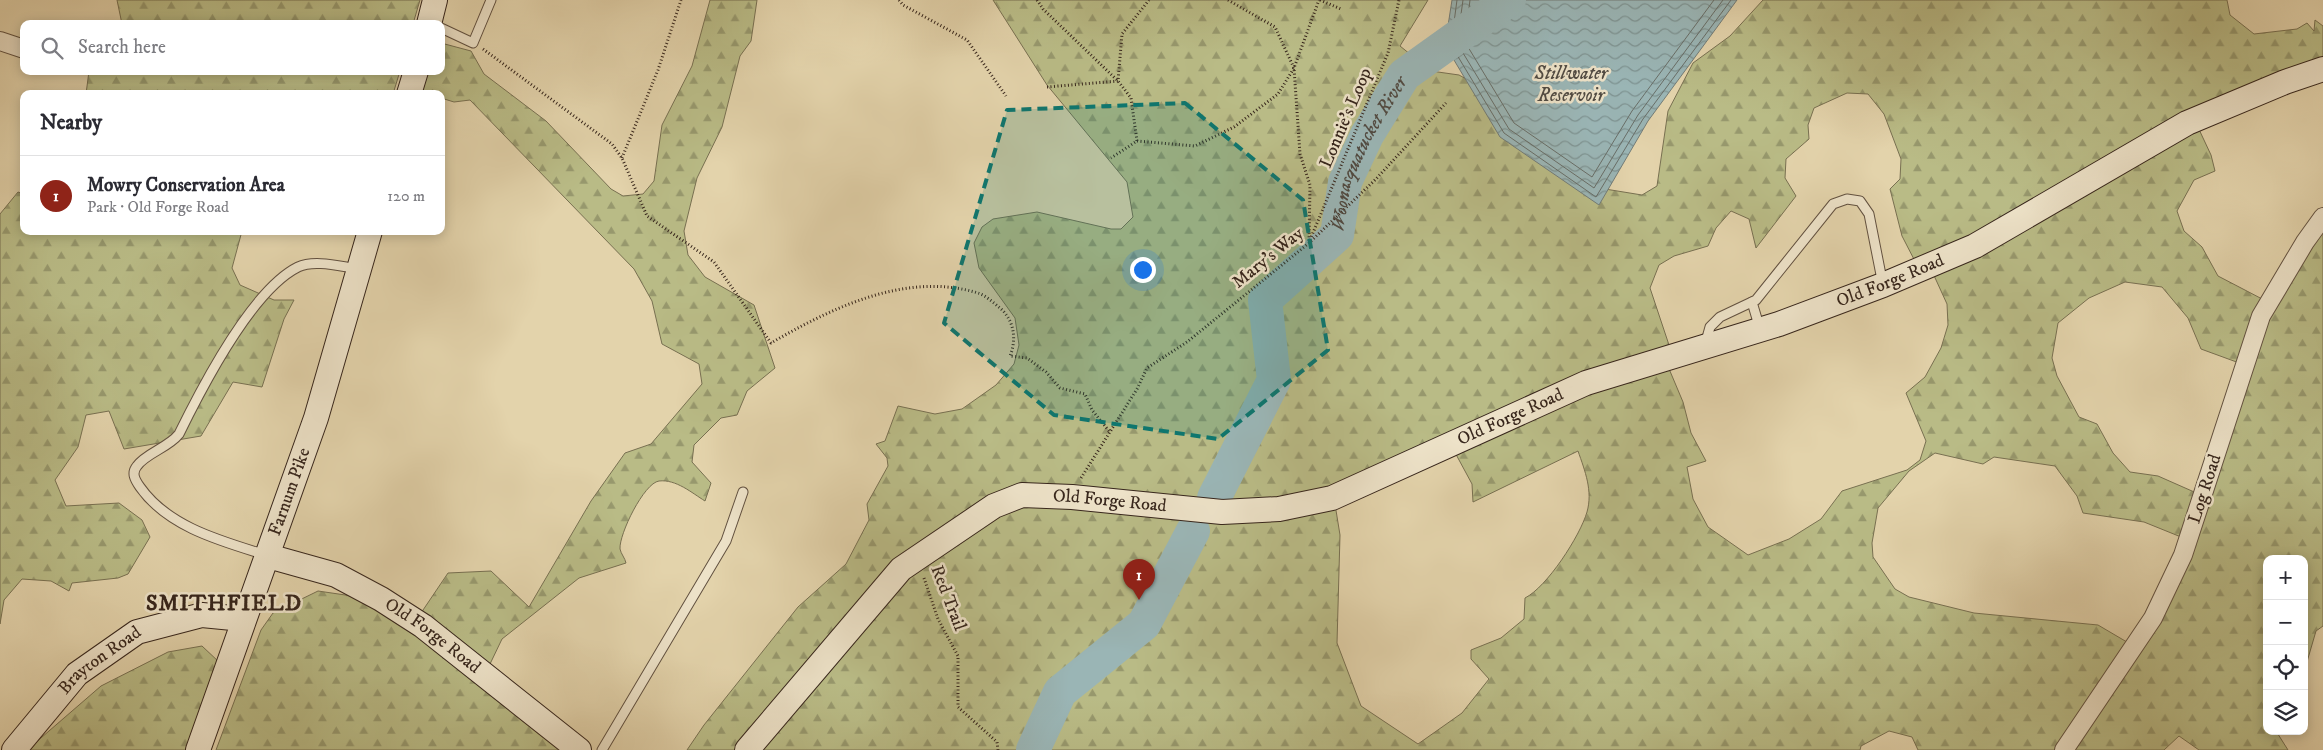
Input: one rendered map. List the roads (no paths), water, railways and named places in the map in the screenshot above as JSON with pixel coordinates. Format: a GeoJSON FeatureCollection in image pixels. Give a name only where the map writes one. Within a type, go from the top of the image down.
{"type":"FeatureCollection","features":[{"type":"Feature","properties":{"kind":"street"},"geometry":{"type":"LineString","coordinates":[[0,41],[20,48]]}},
{"type":"Feature","properties":{"kind":"street","name":"Old Forge Road"},"geometry":{"type":"LineString","coordinates":[[747,750],[901,570],[917,557],[994,506],[1022,495],[1072,497],[1222,512],[1279,509],[1332,498],[1586,383],[1760,330],[1883,285],[1975,246],[2187,123],[2285,82],[2323,69]]}},
{"type":"Feature","properties":{"kind":"street"},"geometry":{"type":"LineString","coordinates":[[410,90],[415,75]]}},
{"type":"Feature","properties":{"kind":"street","name":"Log Road"},"geometry":{"type":"LineString","coordinates":[[2064,750],[2153,618],[2183,554],[2261,316],[2305,242],[2323,217]]}},
{"type":"Feature","properties":{"kind":"street","name":"Farnum Pike"},"geometry":{"type":"LineString","coordinates":[[198,750],[316,418],[369,235]]}},
{"type":"Feature","properties":{"kind":"street","name":"Old Forge Road"},"geometry":{"type":"LineString","coordinates":[[268,556],[336,575],[381,599],[423,626],[579,750]]}},
{"type":"Feature","properties":{"kind":"street","name":"Brayton Road"},"geometry":{"type":"LineString","coordinates":[[14,750],[77,674],[137,632],[202,615],[243,619]]}},
{"type":"Feature","properties":{"kind":"lane"},"geometry":{"type":"LineString","coordinates":[[445,26],[473,43],[491,0]]}},
{"type":"Feature","properties":{"kind":"lane"},"geometry":{"type":"LineString","coordinates":[[1704,348],[1710,327],[1720,317],[1752,302],[1780,272],[1832,204],[1847,199],[1860,201],[1869,214],[1883,285]]}},
{"type":"Feature","properties":{"kind":"lane"},"geometry":{"type":"LineString","coordinates":[[268,556],[227,543],[169,515],[146,495],[136,481],[134,472],[137,465],[173,442],[180,434],[214,366],[260,300],[282,278],[300,266],[328,265],[359,269]]}},
{"type":"Feature","properties":{"kind":"lane"},"geometry":{"type":"LineString","coordinates":[[1752,302],[1760,330]]}},
{"type":"Feature","properties":{"kind":"lane"},"geometry":{"type":"LineString","coordinates":[[602,750],[726,541],[743,492]]}},
{"type":"Feature","properties":{"kind":"water","name":"Stillwater Reservoir"},"geometry":{"type":"Polygon","coordinates":[[[1452,0],[1737,0],[1648,121],[1599,205],[1500,137],[1445,45],[1452,0]]]}},
{"type":"Feature","properties":{"kind":"waterway","name":"Woonasquatucket River"},"geometry":{"type":"LineString","coordinates":[[1214,498],[1274,380],[1265,300],[1337,235],[1345,182],[1367,135],[1404,75],[1509,0]]}},
{"type":"Feature","properties":{"kind":"waterway","name":"Woonasquatucket River"},"geometry":{"type":"LineString","coordinates":[[1033,750],[1060,692],[1144,624],[1193,531]]}},
{"type":"Feature","properties":{"kind":"place","name":"Mowry Conservation Area"},"geometry":{"type":"Point","coordinates":[1139,600]}},
{"type":"Feature","properties":{"kind":"district","name":"SMITHFIELD"},"geometry":{"type":"Point","coordinates":[224,603]}}]}
